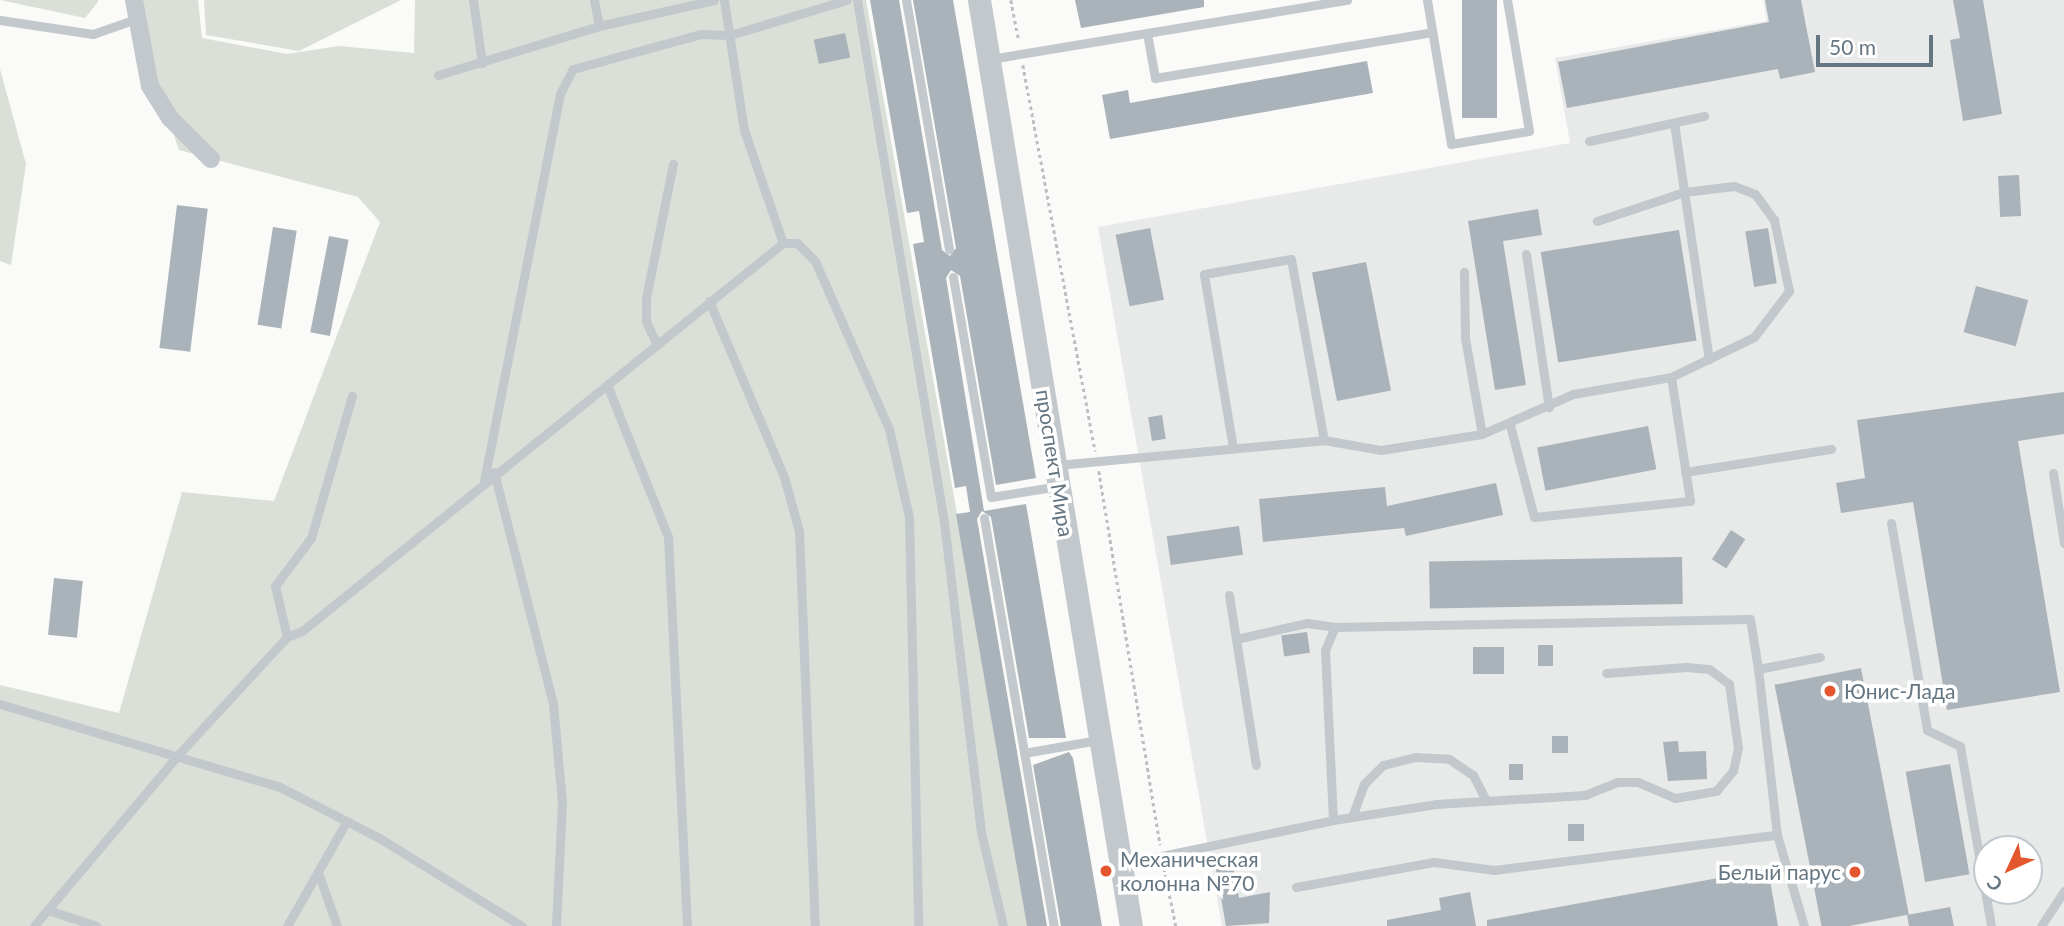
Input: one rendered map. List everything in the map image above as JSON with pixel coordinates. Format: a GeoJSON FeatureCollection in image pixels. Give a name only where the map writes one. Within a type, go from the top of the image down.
{"type":"FeatureCollection","features":[{"type":"Feature","properties":{"kind":"street"},"geometry":{"type":"LineString","coordinates":[[134,0],[150,86],[170,118],[211,159]]}},
{"type":"Feature","properties":{"kind":"street","name":"проспект Мира"},"geometry":{"type":"LineString","coordinates":[[979,0],[1131,926]]}},
{"type":"Feature","properties":{"kind":"lane"},"geometry":{"type":"LineString","coordinates":[[474,0],[482,63]]}},
{"type":"Feature","properties":{"kind":"lane"},"geometry":{"type":"LineString","coordinates":[[594,0],[598,26]]}},
{"type":"Feature","properties":{"kind":"lane"},"geometry":{"type":"LineString","coordinates":[[438,75],[598,26],[714,0]]}},
{"type":"Feature","properties":{"kind":"lane"},"geometry":{"type":"LineString","coordinates":[[724,0],[744,130],[783,243]]}},
{"type":"Feature","properties":{"kind":"lane"},"geometry":{"type":"LineString","coordinates":[[484,481],[566,78],[573,69],[701,34],[730,35],[847,0]]}},
{"type":"Feature","properties":{"kind":"lane"},"geometry":{"type":"LineString","coordinates":[[856,0],[944,522],[981,832],[1003,926]]}},
{"type":"Feature","properties":{"kind":"lane"},"geometry":{"type":"LineString","coordinates":[[906,0],[949,249]]}},
{"type":"Feature","properties":{"kind":"lane"},"geometry":{"type":"LineString","coordinates":[[989,60],[1347,0]]}},
{"type":"Feature","properties":{"kind":"lane"},"geometry":{"type":"LineString","coordinates":[[1427,0],[1451,144],[1529,131],[1507,0]]}},
{"type":"Feature","properties":{"kind":"lane"},"geometry":{"type":"LineString","coordinates":[[0,20],[93,34],[136,19]]}},
{"type":"Feature","properties":{"kind":"lane"},"geometry":{"type":"LineString","coordinates":[[1147,33],[1155,78],[1432,32]]}},
{"type":"Feature","properties":{"kind":"lane"},"geometry":{"type":"LineString","coordinates":[[1589,141],[1704,117]]}},
{"type":"Feature","properties":{"kind":"lane"},"geometry":{"type":"LineString","coordinates":[[1674,123],[1709,359]]}},
{"type":"Feature","properties":{"kind":"lane"},"geometry":{"type":"LineString","coordinates":[[657,345],[646,321],[646,298],[673,164]]}},
{"type":"Feature","properties":{"kind":"lane"},"geometry":{"type":"LineString","coordinates":[[953,277],[991,497],[1057,476],[1233,449],[1324,440],[1381,450],[1482,435],[1510,425],[1573,394],[1671,377],[1754,337],[1789,291],[1783,249],[1774,220],[1755,194],[1734,186],[1684,192],[1597,221]]}},
{"type":"Feature","properties":{"kind":"lane"},"geometry":{"type":"LineString","coordinates":[[34,926],[177,756],[286,637],[302,631],[494,472],[783,243]]}},
{"type":"Feature","properties":{"kind":"lane"},"geometry":{"type":"LineString","coordinates":[[783,243],[807,248],[815,261],[889,429],[909,517],[918,926]]}},
{"type":"Feature","properties":{"kind":"lane"},"geometry":{"type":"LineString","coordinates":[[1526,254],[1549,407]]}},
{"type":"Feature","properties":{"kind":"lane"},"geometry":{"type":"LineString","coordinates":[[1233,449],[1205,274],[1291,259],[1324,440]]}},
{"type":"Feature","properties":{"kind":"lane"},"geometry":{"type":"LineString","coordinates":[[1464,272],[1465,338],[1482,435]]}},
{"type":"Feature","properties":{"kind":"lane"},"geometry":{"type":"LineString","coordinates":[[709,302],[784,477],[799,531],[815,926]]}},
{"type":"Feature","properties":{"kind":"lane"},"geometry":{"type":"LineString","coordinates":[[1510,425],[1534,517],[1689,501],[1671,377]]}},
{"type":"Feature","properties":{"kind":"lane"},"geometry":{"type":"LineString","coordinates":[[607,385],[668,537],[687,926]]}},
{"type":"Feature","properties":{"kind":"lane"},"geometry":{"type":"LineString","coordinates":[[286,637],[275,586],[311,538],[352,396]]}},
{"type":"Feature","properties":{"kind":"lane"},"geometry":{"type":"LineString","coordinates":[[1685,472],[1831,449]]}},
{"type":"Feature","properties":{"kind":"lane"},"geometry":{"type":"LineString","coordinates":[[494,472],[552,704],[562,803],[556,926]]}},
{"type":"Feature","properties":{"kind":"lane"},"geometry":{"type":"LineString","coordinates":[[2053,473],[2064,543]]}},
{"type":"Feature","properties":{"kind":"lane"},"geometry":{"type":"LineString","coordinates":[[984,518],[1054,926]]}},
{"type":"Feature","properties":{"kind":"lane"},"geometry":{"type":"LineString","coordinates":[[1891,523],[1927,730],[1960,746],[1991,926]]}},
{"type":"Feature","properties":{"kind":"lane"},"geometry":{"type":"LineString","coordinates":[[1229,595],[1256,765]]}},
{"type":"Feature","properties":{"kind":"lane"},"geometry":{"type":"LineString","coordinates":[[1236,639],[1307,623],[1335,627],[1751,619],[1777,835],[1804,926]]}},
{"type":"Feature","properties":{"kind":"lane"},"geometry":{"type":"LineString","coordinates":[[1333,820],[1325,650],[1335,627]]}},
{"type":"Feature","properties":{"kind":"lane"},"geometry":{"type":"LineString","coordinates":[[1758,669],[1821,657]]}},
{"type":"Feature","properties":{"kind":"lane"},"geometry":{"type":"LineString","coordinates":[[1121,864],[1333,820],[1486,801],[1585,795],[1617,782],[1638,782],[1675,798],[1716,791],[1734,771],[1738,748],[1729,684],[1709,669],[1686,667],[1606,673]]}},
{"type":"Feature","properties":{"kind":"lane"},"geometry":{"type":"LineString","coordinates":[[0,704],[280,787],[346,821],[518,925]]}},
{"type":"Feature","properties":{"kind":"lane"},"geometry":{"type":"LineString","coordinates":[[1024,753],[1101,740]]}},
{"type":"Feature","properties":{"kind":"lane"},"geometry":{"type":"LineString","coordinates":[[1352,817],[1364,784],[1383,765],[1415,757],[1449,759],[1473,775],[1486,801]]}},
{"type":"Feature","properties":{"kind":"lane"},"geometry":{"type":"LineString","coordinates":[[287,926],[319,875],[346,821]]}},
{"type":"Feature","properties":{"kind":"lane"},"geometry":{"type":"LineString","coordinates":[[1296,887],[1434,862],[1494,870],[1777,835]]}},
{"type":"Feature","properties":{"kind":"lane"},"geometry":{"type":"LineString","coordinates":[[319,875],[337,926]]}},
{"type":"Feature","properties":{"kind":"lane"},"geometry":{"type":"LineString","coordinates":[[2041,926],[2064,891]]}},
{"type":"Feature","properties":{"kind":"lane"},"geometry":{"type":"LineString","coordinates":[[48,910],[96,926]]}},
{"type":"Feature","properties":{"kind":"shaded area"},"geometry":{"type":"Polygon","coordinates":[[[0,0],[98,0],[98,2],[85,18],[0,0]]]}},
{"type":"Feature","properties":{"kind":"shaded area"},"geometry":{"type":"Polygon","coordinates":[[[128,0],[198,0],[202,38],[287,54],[339,46],[414,53],[415,0],[866,0],[1030,926],[0,926],[0,685],[119,713],[182,492],[274,501],[380,222],[358,197],[179,150],[128,0]]]}},
{"type":"Feature","properties":{"kind":"shaded area"},"geometry":{"type":"Polygon","coordinates":[[[204,0],[401,0],[299,51],[206,35],[204,0]]]}},
{"type":"Feature","properties":{"kind":"shaded area"},"geometry":{"type":"Polygon","coordinates":[[[1763,0],[2064,0],[2064,926],[1222,926],[1098,227],[1570,143],[1555,58],[1767,21],[1763,0]]]}},
{"type":"Feature","properties":{"kind":"shaded area"},"geometry":{"type":"Polygon","coordinates":[[[0,69],[26,164],[11,265],[0,261],[0,69]]]}},
{"type":"Feature","properties":{"kind":"building"},"geometry":{"type":"Polygon","coordinates":[[[870,0],[899,0],[942,250],[950,256],[956,248],[913,0],[953,0],[1036,478],[996,485],[960,276],[951,270],[946,278],[984,511],[1026,504],[1066,738],[1029,738],[991,517],[982,511],[977,519],[1047,926],[1027,926],[956,514],[970,512],[966,486],[955,488],[913,244],[924,242],[919,211],[907,213],[870,0]]]}},
{"type":"Feature","properties":{"kind":"building"},"geometry":{"type":"Polygon","coordinates":[[[1075,0],[1204,0],[1204,7],[1081,28],[1075,0]]]}},
{"type":"Feature","properties":{"kind":"building"},"geometry":{"type":"Polygon","coordinates":[[[1462,0],[1497,0],[1497,118],[1462,118],[1462,0]]]}},
{"type":"Feature","properties":{"kind":"building"},"geometry":{"type":"Polygon","coordinates":[[[1765,0],[1801,0],[1815,72],[1780,79],[1778,69],[1567,108],[1558,62],[1769,22],[1765,0]]]}},
{"type":"Feature","properties":{"kind":"building"},"geometry":{"type":"Polygon","coordinates":[[[1953,0],[1983,0],[2002,114],[1963,121],[1950,40],[1960,38],[1953,0]]]}},
{"type":"Feature","properties":{"kind":"building"},"geometry":{"type":"Polygon","coordinates":[[[845,33],[850,57],[819,64],[814,40],[845,33]]]}},
{"type":"Feature","properties":{"kind":"building"},"geometry":{"type":"Polygon","coordinates":[[[1367,61],[1373,93],[1110,139],[1102,95],[1128,90],[1130,103],[1367,61]]]}},
{"type":"Feature","properties":{"kind":"building"},"geometry":{"type":"Polygon","coordinates":[[[2019,175],[2021,216],[2000,217],[1998,176],[2019,175]]]}},
{"type":"Feature","properties":{"kind":"building"},"geometry":{"type":"Polygon","coordinates":[[[177,205],[208,209],[190,352],[159,348],[177,205]]]}},
{"type":"Feature","properties":{"kind":"building"},"geometry":{"type":"Polygon","coordinates":[[[1538,209],[1542,235],[1503,241],[1526,385],[1495,390],[1468,221],[1538,209]]]}},
{"type":"Feature","properties":{"kind":"building"},"geometry":{"type":"Polygon","coordinates":[[[273,227],[297,231],[281,329],[258,325],[273,227]]]}},
{"type":"Feature","properties":{"kind":"building"},"geometry":{"type":"Polygon","coordinates":[[[1150,228],[1164,300],[1130,306],[1116,235],[1150,228]]]}},
{"type":"Feature","properties":{"kind":"building"},"geometry":{"type":"Polygon","coordinates":[[[1768,228],[1777,283],[1754,287],[1745,232],[1768,228]]]}},
{"type":"Feature","properties":{"kind":"building"},"geometry":{"type":"Polygon","coordinates":[[[1679,230],[1697,341],[1558,363],[1541,252],[1679,230]]]}},
{"type":"Feature","properties":{"kind":"building"},"geometry":{"type":"Polygon","coordinates":[[[329,236],[349,240],[330,336],[310,332],[329,236]]]}},
{"type":"Feature","properties":{"kind":"building"},"geometry":{"type":"Polygon","coordinates":[[[1366,262],[1391,391],[1337,401],[1312,272],[1366,262]]]}},
{"type":"Feature","properties":{"kind":"building"},"geometry":{"type":"Polygon","coordinates":[[[1976,286],[2028,300],[2016,346],[1964,332],[1976,286]]]}},
{"type":"Feature","properties":{"kind":"building"},"geometry":{"type":"Polygon","coordinates":[[[2064,392],[2064,434],[2018,441],[2060,692],[1947,710],[1913,502],[1841,513],[1836,483],[1865,478],[1857,420],[2064,392]]]}},
{"type":"Feature","properties":{"kind":"building"},"geometry":{"type":"Polygon","coordinates":[[[1162,415],[1166,439],[1152,441],[1148,417],[1162,415]]]}},
{"type":"Feature","properties":{"kind":"building"},"geometry":{"type":"Polygon","coordinates":[[[1648,426],[1656,469],[1545,491],[1537,448],[1648,426]]]}},
{"type":"Feature","properties":{"kind":"building"},"geometry":{"type":"Polygon","coordinates":[[[1496,483],[1503,515],[1406,536],[1404,528],[1263,542],[1259,499],[1385,487],[1387,506],[1496,483]]]}},
{"type":"Feature","properties":{"kind":"building"},"geometry":{"type":"Polygon","coordinates":[[[1239,526],[1243,555],[1171,565],[1167,536],[1239,526]]]}},
{"type":"Feature","properties":{"kind":"building"},"geometry":{"type":"Polygon","coordinates":[[[1731,530],[1745,539],[1726,569],[1712,559],[1731,530]]]}},
{"type":"Feature","properties":{"kind":"building"},"geometry":{"type":"Polygon","coordinates":[[[1682,557],[1683,604],[1430,608],[1429,561],[1682,557]]]}},
{"type":"Feature","properties":{"kind":"building"},"geometry":{"type":"Polygon","coordinates":[[[54,578],[83,581],[77,638],[48,635],[54,578]]]}},
{"type":"Feature","properties":{"kind":"building"},"geometry":{"type":"Polygon","coordinates":[[[1307,632],[1310,653],[1284,656],[1281,636],[1307,632]]]}},
{"type":"Feature","properties":{"kind":"building"},"geometry":{"type":"Polygon","coordinates":[[[1538,645],[1553,645],[1553,666],[1538,666],[1538,645]]]}},
{"type":"Feature","properties":{"kind":"building"},"geometry":{"type":"Polygon","coordinates":[[[1473,647],[1504,647],[1504,674],[1473,674],[1473,647]]]}},
{"type":"Feature","properties":{"kind":"building"},"geometry":{"type":"Polygon","coordinates":[[[1861,668],[1909,914],[1849,926],[1822,926],[1775,685],[1861,668]]]}},
{"type":"Feature","properties":{"kind":"building"},"geometry":{"type":"Polygon","coordinates":[[[1552,736],[1568,736],[1568,753],[1552,753],[1552,736]]]}},
{"type":"Feature","properties":{"kind":"building"},"geometry":{"type":"Polygon","coordinates":[[[1678,741],[1679,752],[1706,751],[1707,779],[1668,781],[1663,742],[1678,741]]]}},
{"type":"Feature","properties":{"kind":"building"},"geometry":{"type":"Polygon","coordinates":[[[1069,752],[1073,758],[1102,926],[1061,926],[1033,765],[1069,752]]]}},
{"type":"Feature","properties":{"kind":"building"},"geometry":{"type":"Polygon","coordinates":[[[1509,764],[1523,764],[1523,780],[1509,780],[1509,764]]]}},
{"type":"Feature","properties":{"kind":"building"},"geometry":{"type":"Polygon","coordinates":[[[1950,764],[1969,874],[1925,882],[1906,772],[1950,764]]]}},
{"type":"Feature","properties":{"kind":"building"},"geometry":{"type":"Polygon","coordinates":[[[1568,824],[1584,824],[1584,841],[1568,841],[1568,824]]]}},
{"type":"Feature","properties":{"kind":"building"},"geometry":{"type":"Polygon","coordinates":[[[1231,856],[1239,898],[1270,892],[1269,923],[1226,926],[1214,859],[1231,856]]]}},
{"type":"Feature","properties":{"kind":"building"},"geometry":{"type":"Polygon","coordinates":[[[1768,869],[1778,926],[1487,926],[1487,920],[1768,869]]]}},
{"type":"Feature","properties":{"kind":"building"},"geometry":{"type":"Polygon","coordinates":[[[1470,892],[1476,926],[1387,926],[1387,920],[1441,910],[1439,898],[1470,892]]]}},
{"type":"Feature","properties":{"kind":"building"},"geometry":{"type":"Polygon","coordinates":[[[1950,907],[1954,926],[1909,926],[1907,915],[1950,907]]]}},
{"type":"Feature","properties":{"kind":"place","name":"Юнис-Лада"},"geometry":{"type":"Point","coordinates":[1830,691]}},
{"type":"Feature","properties":{"kind":"place","name":"Механическая колонна №70"},"geometry":{"type":"Point","coordinates":[1106,871]}},
{"type":"Feature","properties":{"kind":"place","name":"Белый парус"},"geometry":{"type":"Point","coordinates":[1855,872]}}]}
